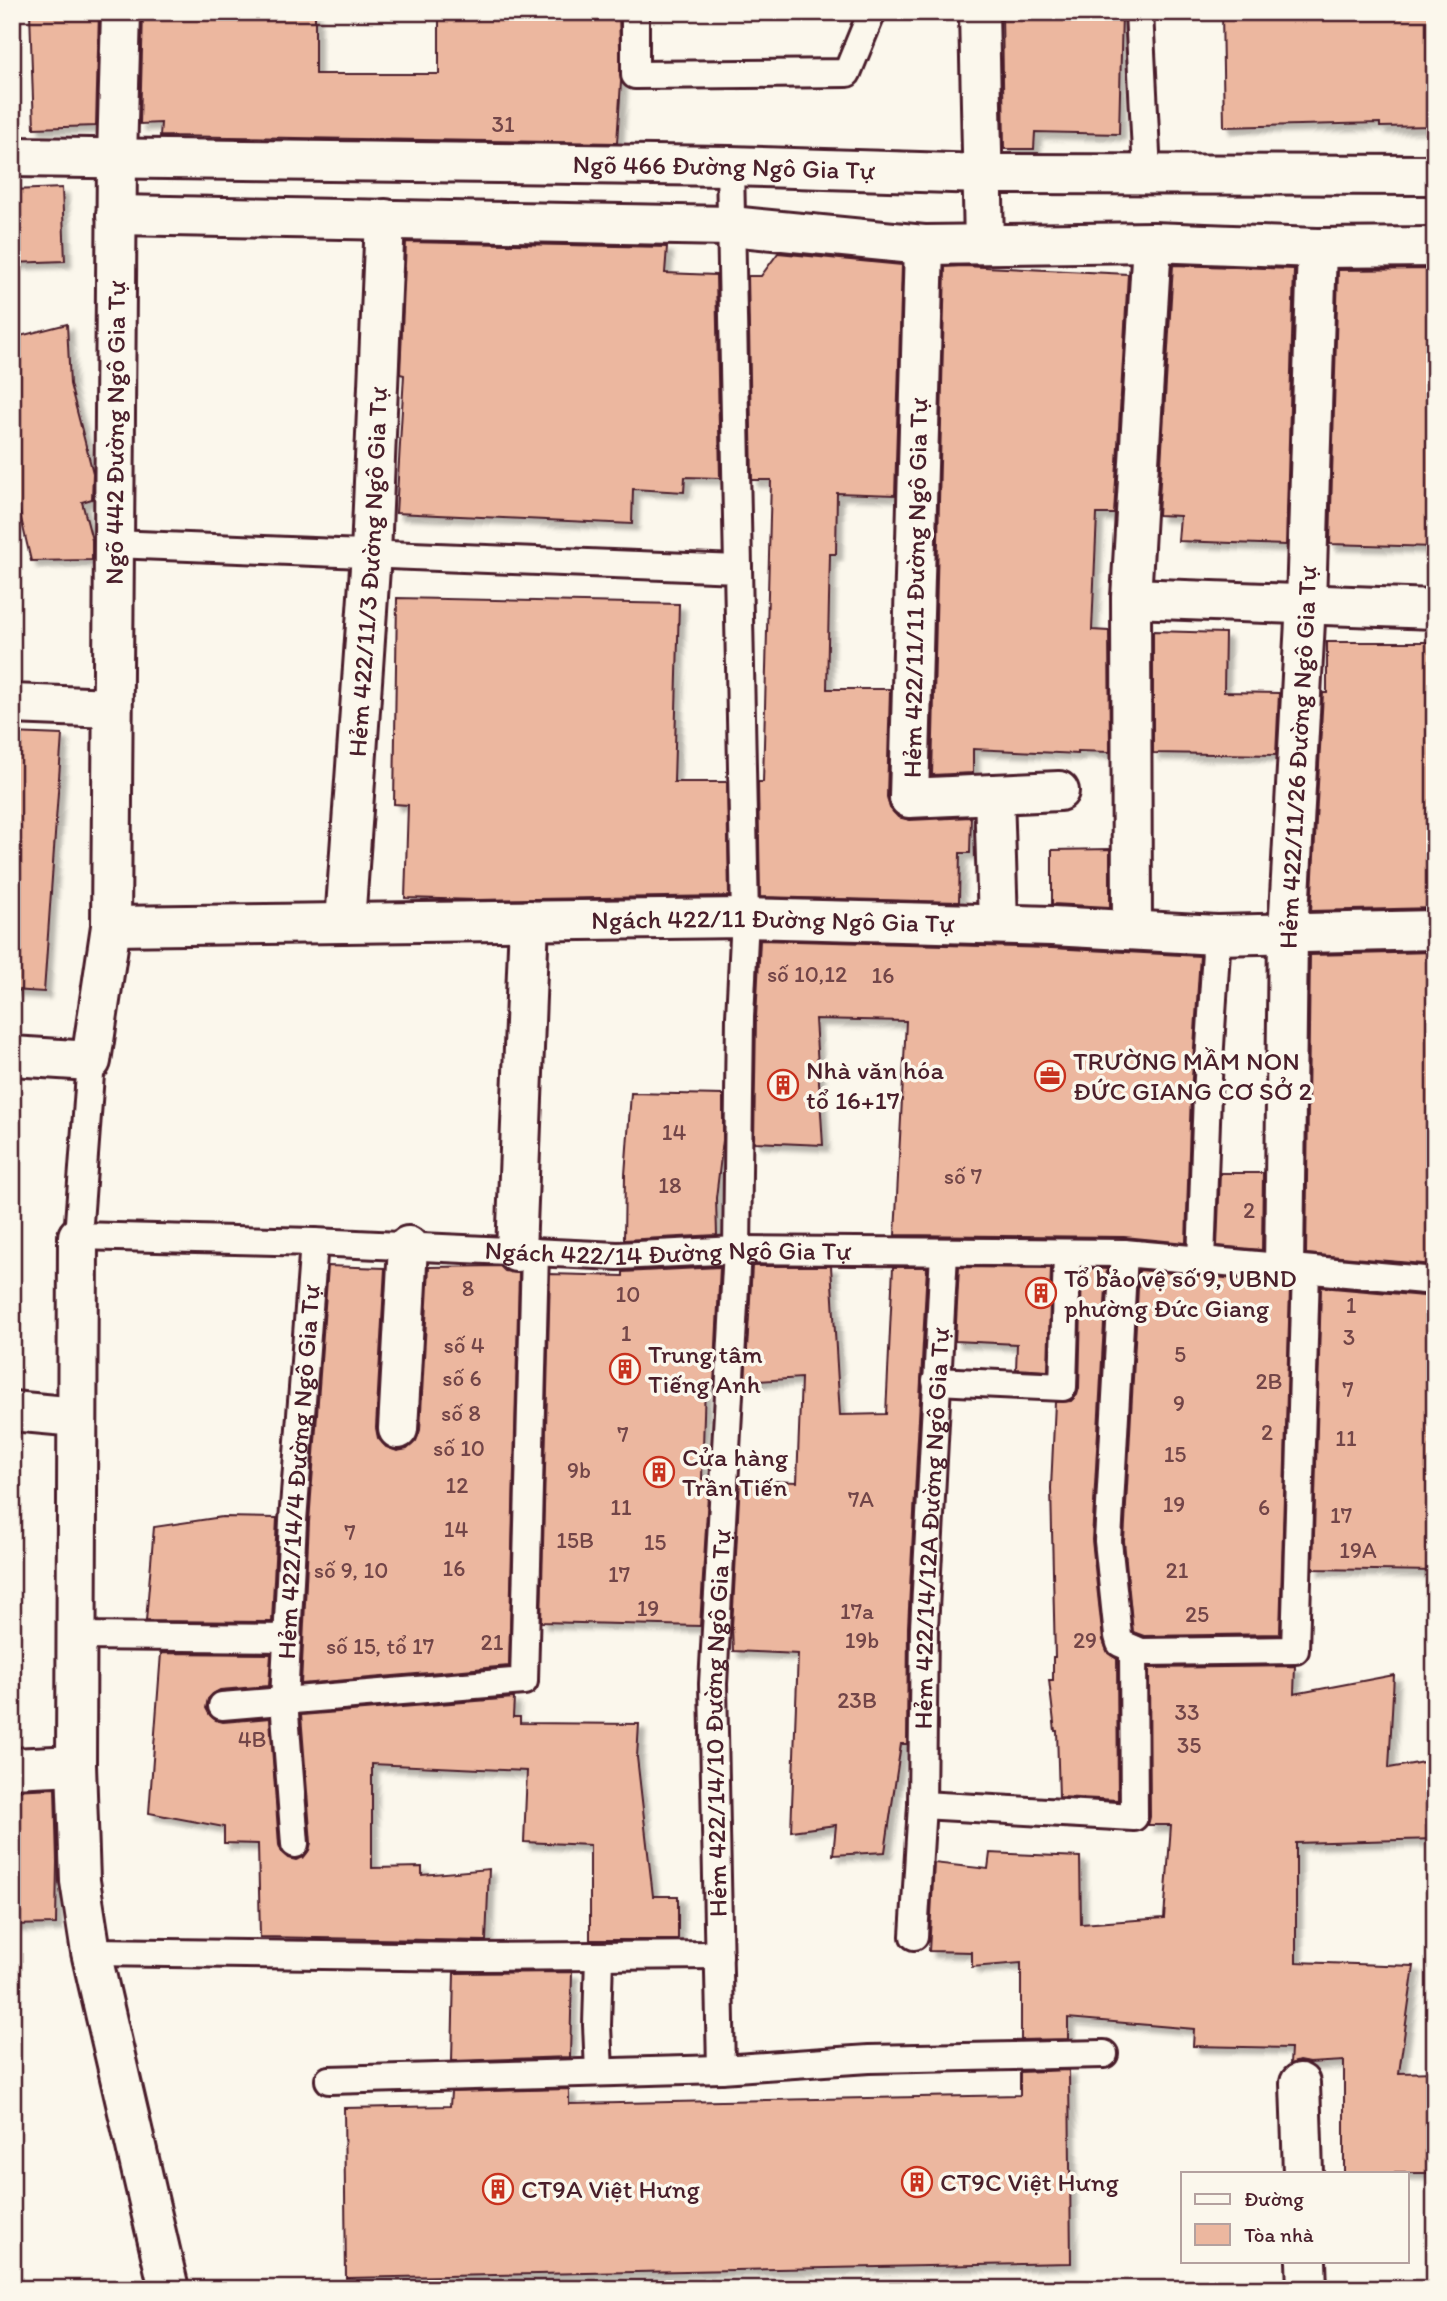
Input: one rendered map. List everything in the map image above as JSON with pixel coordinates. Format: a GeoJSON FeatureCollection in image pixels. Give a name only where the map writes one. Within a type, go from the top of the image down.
{"type":"FeatureCollection","features":[{"type":"Feature","properties":{"kind":"street","name":"Ngõ 442 Đường Ngô Gia Tự"},"geometry":{"type":"LineString","coordinates":[[91,1061],[111,926],[116,215],[121,12]]}},
{"type":"Feature","properties":{"kind":"street"},"geometry":{"type":"LineString","coordinates":[[979,12],[984,244]]}},
{"type":"Feature","properties":{"kind":"street","name":"Ngõ 466 Đường Ngô Gia Tự"},"geometry":{"type":"LineString","coordinates":[[12,157],[730,166],[983,174],[1435,175]]}},
{"type":"Feature","properties":{"kind":"street"},"geometry":{"type":"LineString","coordinates":[[116,215],[731,226],[924,245],[1152,242],[1317,248],[1435,247]]}},
{"type":"Feature","properties":{"kind":"street","name":"Hẻm 422/11/3 Đường Ngô Gia Tự"},"geometry":{"type":"LineString","coordinates":[[345,923],[371,554],[385,219]]}},
{"type":"Feature","properties":{"kind":"street"},"geometry":{"type":"LineString","coordinates":[[1132,930],[1131,598],[1152,242]]}},
{"type":"Feature","properties":{"kind":"street","name":"Hẻm 422/11/11 Đường Ngô Gia Tự"},"geometry":{"type":"LineString","coordinates":[[924,245],[909,798],[995,793]]}},
{"type":"Feature","properties":{"kind":"street","name":"Hẻm 422/11/26 Đường Ngô Gia Tự"},"geometry":{"type":"LineString","coordinates":[[1295,1269],[1288,933],[1306,603],[1317,248]]}},
{"type":"Feature","properties":{"kind":"street"},"geometry":{"type":"LineString","coordinates":[[1131,598],[1435,609]]}},
{"type":"Feature","properties":{"kind":"street"},"geometry":{"type":"LineString","coordinates":[[12,704],[112,708]]}},
{"type":"Feature","properties":{"kind":"street"},"geometry":{"type":"LineString","coordinates":[[998,924],[995,793],[1059,791]]}},
{"type":"Feature","properties":{"kind":"street","name":"Ngách 422/11 Đường Ngô Gia Tự"},"geometry":{"type":"LineString","coordinates":[[111,926],[745,918],[998,924],[1217,934],[1435,930]]}},
{"type":"Feature","properties":{"kind":"street"},"geometry":{"type":"LineString","coordinates":[[526,1252],[529,920]]}},
{"type":"Feature","properties":{"kind":"street"},"geometry":{"type":"LineString","coordinates":[[12,1056],[91,1061]]}},
{"type":"Feature","properties":{"kind":"street"},"geometry":{"type":"LineString","coordinates":[[78,1236],[76,1765],[80,1881],[91,1952],[169,2289]]}},
{"type":"Feature","properties":{"kind":"street"},"geometry":{"type":"LineString","coordinates":[[398,1429],[408,1246]]}},
{"type":"Feature","properties":{"kind":"street"},"geometry":{"type":"LineString","coordinates":[[12,1411],[77,1417]]}},
{"type":"Feature","properties":{"kind":"street"},"geometry":{"type":"LineString","coordinates":[[12,1768],[76,1765]]}},
{"type":"Feature","properties":{"kind":"street"},"geometry":{"type":"LineString","coordinates":[[1300,2084],[1303,2172]]}},
{"type":"Feature","properties":{"kind":"street"},"geometry":{"type":"LineString","coordinates":[[1306,2262],[1307,2289]]}},
{"type":"Feature","properties":{"kind":"lane"},"geometry":{"type":"LineString","coordinates":[[635,12],[635,75],[847,73],[872,12]]}},
{"type":"Feature","properties":{"kind":"lane"},"geometry":{"type":"LineString","coordinates":[[1139,12],[1147,173]]}},
{"type":"Feature","properties":{"kind":"lane","name":"Hẻm 422/14/10 Đường Ngô Gia Tự"},"geometry":{"type":"LineString","coordinates":[[721,2069],[713,1684],[737,1250],[740,1017],[745,918],[730,166]]}},
{"type":"Feature","properties":{"kind":"lane"},"geometry":{"type":"LineString","coordinates":[[113,544],[738,569]]}},
{"type":"Feature","properties":{"kind":"lane"},"geometry":{"type":"LineString","coordinates":[[1201,1261],[1207,1094],[1217,934]]}},
{"type":"Feature","properties":{"kind":"lane"},"geometry":{"type":"LineString","coordinates":[[78,1236],[91,1061]]}},
{"type":"Feature","properties":{"kind":"lane","name":"Ngách 422/14 Đường Ngô Gia Tự"},"geometry":{"type":"LineString","coordinates":[[78,1236],[314,1242],[618,1256],[737,1250],[1124,1253],[1435,1281]]}},
{"type":"Feature","properties":{"kind":"lane","name":"Hẻm 422/14/4 Đường Ngô Gia Tự"},"geometry":{"type":"LineString","coordinates":[[295,1844],[284,1701],[293,1521],[314,1242]]}},
{"type":"Feature","properties":{"kind":"lane"},"geometry":{"type":"LineString","coordinates":[[222,1706],[524,1681],[526,1252]]}},
{"type":"Feature","properties":{"kind":"lane","name":"Hẻm 422/14/12A Đường Ngô Gia Tự"},"geometry":{"type":"LineString","coordinates":[[914,1936],[922,1805],[924,1628],[944,1253]]}},
{"type":"Feature","properties":{"kind":"lane"},"geometry":{"type":"LineString","coordinates":[[1124,1253],[1108,1541],[1118,1636],[1127,1646],[1140,1652],[1295,1650],[1295,1269]]}},
{"type":"Feature","properties":{"kind":"lane"},"geometry":{"type":"LineString","coordinates":[[936,1381],[1063,1387],[1067,1254]]}},
{"type":"Feature","properties":{"kind":"lane"},"geometry":{"type":"LineString","coordinates":[[76,1636],[288,1638]]}},
{"type":"Feature","properties":{"kind":"lane"},"geometry":{"type":"LineString","coordinates":[[922,1805],[1134,1817],[1127,1646]]}},
{"type":"Feature","properties":{"kind":"lane"},"geometry":{"type":"LineString","coordinates":[[91,1952],[477,1958],[719,1955]]}},
{"type":"Feature","properties":{"kind":"lane"},"geometry":{"type":"LineString","coordinates":[[599,1957],[599,2073]]}},
{"type":"Feature","properties":{"kind":"lane"},"geometry":{"type":"LineString","coordinates":[[329,2080],[721,2069],[869,2059],[1104,2054]]}},
{"type":"Feature","properties":{"kind":"building"},"geometry":{"type":"Polygon","coordinates":[[[30,12],[99,12],[96,126],[34,128],[30,12]]]}},
{"type":"Feature","properties":{"kind":"building"},"geometry":{"type":"Polygon","coordinates":[[[143,12],[315,12],[315,74],[439,74],[439,12],[619,12],[621,82],[617,143],[160,136],[161,123],[140,124],[143,12]]]}},
{"type":"Feature","properties":{"kind":"building"},"geometry":{"type":"Polygon","coordinates":[[[1002,12],[1122,12],[1119,134],[1035,132],[1034,149],[1004,149],[1002,12]]]}},
{"type":"Feature","properties":{"kind":"building"},"geometry":{"type":"Polygon","coordinates":[[[1222,12],[1435,12],[1435,126],[1380,127],[1380,123],[1224,127],[1222,12]]]}},
{"type":"Feature","properties":{"kind":"building"},"geometry":{"type":"Polygon","coordinates":[[[62,188],[65,261],[12,263],[12,190],[62,188]]]}},
{"type":"Feature","properties":{"kind":"building"},"geometry":{"type":"Polygon","coordinates":[[[406,242],[667,247],[665,273],[716,275],[720,478],[685,477],[684,492],[633,489],[632,524],[396,513],[404,375],[400,374],[406,242]]]}},
{"type":"Feature","properties":{"kind":"building"},"geometry":{"type":"Polygon","coordinates":[[[778,253],[902,265],[895,495],[837,493],[836,554],[830,554],[827,689],[890,689],[887,797],[890,808],[898,817],[910,820],[971,817],[970,853],[960,853],[959,902],[760,897],[758,782],[763,782],[771,480],[752,480],[748,276],[761,276],[778,253]]]}},
{"type":"Feature","properties":{"kind":"building"},"geometry":{"type":"Polygon","coordinates":[[[1173,265],[1294,269],[1286,545],[1178,541],[1180,516],[1158,515],[1173,265]]]}},
{"type":"Feature","properties":{"kind":"building"},"geometry":{"type":"Polygon","coordinates":[[[945,267],[1128,274],[1114,514],[1097,514],[1092,630],[1109,631],[1110,752],[1078,751],[1078,754],[973,749],[973,773],[932,775],[945,267]]]}},
{"type":"Feature","properties":{"kind":"building"},"geometry":{"type":"Polygon","coordinates":[[[1435,269],[1435,547],[1330,544],[1338,270],[1435,269]]]}},
{"type":"Feature","properties":{"kind":"building"},"geometry":{"type":"Polygon","coordinates":[[[67,324],[70,384],[93,473],[92,499],[82,502],[92,540],[92,560],[31,561],[12,480],[12,338],[67,324]]]}},
{"type":"Feature","properties":{"kind":"building"},"geometry":{"type":"Polygon","coordinates":[[[397,598],[679,604],[674,782],[727,782],[729,896],[477,900],[405,898],[408,805],[394,804],[397,598]]]}},
{"type":"Feature","properties":{"kind":"building"},"geometry":{"type":"Polygon","coordinates":[[[1153,631],[1225,633],[1224,692],[1279,693],[1276,755],[1153,753],[1153,631]]]}},
{"type":"Feature","properties":{"kind":"building"},"geometry":{"type":"Polygon","coordinates":[[[1327,642],[1435,642],[1435,908],[1311,911],[1323,693],[1327,693],[1327,642]]]}},
{"type":"Feature","properties":{"kind":"building"},"geometry":{"type":"Polygon","coordinates":[[[12,733],[62,735],[44,992],[12,990],[12,733]]]}},
{"type":"Feature","properties":{"kind":"building"},"geometry":{"type":"Polygon","coordinates":[[[1110,849],[1110,907],[1052,904],[1052,850],[1110,849]]]}},
{"type":"Feature","properties":{"kind":"building","name":"TRƯỜNG MẦM NON ĐỨC GIANG CƠ SỞ 2"},"geometry":{"type":"Polygon","coordinates":[[[760,940],[1051,948],[1200,956],[1191,1093],[1186,1243],[1124,1237],[895,1235],[906,1021],[815,1019],[823,1145],[754,1142],[760,940]]]}},
{"type":"Feature","properties":{"kind":"building"},"geometry":{"type":"Polygon","coordinates":[[[1435,952],[1435,1265],[1306,1254],[1310,955],[1435,952]]]}},
{"type":"Feature","properties":{"kind":"building"},"geometry":{"type":"Polygon","coordinates":[[[631,1093],[723,1095],[723,1140],[716,1198],[717,1235],[624,1240],[631,1093]]]}},
{"type":"Feature","properties":{"kind":"building"},"geometry":{"type":"Polygon","coordinates":[[[1220,1173],[1263,1173],[1262,1250],[1217,1246],[1220,1173]]]}},
{"type":"Feature","properties":{"kind":"building"},"geometry":{"type":"Polygon","coordinates":[[[328,1266],[385,1268],[376,1428],[378,1438],[386,1447],[397,1451],[407,1449],[416,1441],[420,1430],[429,1267],[500,1266],[505,1271],[519,1273],[509,1666],[301,1684],[309,1522],[328,1266]]]}},
{"type":"Feature","properties":{"kind":"building"},"geometry":{"type":"Polygon","coordinates":[[[752,1266],[831,1266],[840,1415],[886,1414],[893,1267],[927,1267],[908,1627],[907,1744],[901,1744],[885,1852],[833,1855],[836,1825],[791,1831],[798,1654],[733,1651],[740,1480],[797,1482],[801,1378],[745,1382],[752,1266]]]}},
{"type":"Feature","properties":{"kind":"building"},"geometry":{"type":"Polygon","coordinates":[[[720,1267],[714,1384],[705,1384],[702,1479],[709,1479],[700,1626],[541,1622],[550,1274],[623,1276],[623,1272],[720,1267]]]}},
{"type":"Feature","properties":{"kind":"building"},"geometry":{"type":"Polygon","coordinates":[[[959,1267],[1051,1268],[1048,1371],[1016,1369],[1017,1344],[955,1341],[959,1267]]]}},
{"type":"Feature","properties":{"kind":"building"},"geometry":{"type":"Polygon","coordinates":[[[1082,1268],[1107,1269],[1092,1540],[1103,1640],[1108,1653],[1117,1659],[1118,1800],[1059,1797],[1057,1731],[1049,1680],[1053,1680],[1055,1657],[1051,1488],[1055,1402],[1071,1401],[1079,1388],[1082,1268]]]}},
{"type":"Feature","properties":{"kind":"building"},"geometry":{"type":"Polygon","coordinates":[[[1139,1270],[1268,1282],[1283,1290],[1290,1288],[1280,1634],[1144,1636],[1133,1632],[1124,1541],[1139,1270]]]}},
{"type":"Feature","properties":{"kind":"building"},"geometry":{"type":"Polygon","coordinates":[[[1321,1287],[1435,1297],[1435,1571],[1313,1569],[1321,1287]]]}},
{"type":"Feature","properties":{"kind":"building"},"geometry":{"type":"Polygon","coordinates":[[[222,1517],[277,1518],[272,1622],[146,1621],[154,1527],[222,1517]]]}},
{"type":"Feature","properties":{"kind":"building"},"geometry":{"type":"Polygon","coordinates":[[[161,1653],[271,1654],[269,1686],[220,1690],[208,1699],[206,1708],[216,1720],[223,1722],[270,1718],[279,1845],[282,1853],[296,1860],[304,1857],[311,1843],[301,1715],[514,1698],[513,1717],[520,1717],[520,1723],[639,1724],[637,1757],[653,1896],[678,1896],[678,1940],[590,1940],[590,1845],[524,1842],[527,1771],[372,1764],[372,1868],[422,1867],[422,1875],[489,1869],[486,1941],[260,1937],[258,1844],[224,1843],[224,1827],[149,1813],[161,1653]]]}},
{"type":"Feature","properties":{"kind":"building"},"geometry":{"type":"Polygon","coordinates":[[[1295,1666],[1294,1694],[1394,1675],[1389,1768],[1435,1760],[1435,1839],[1296,1843],[1296,1962],[1414,1966],[1399,2073],[1435,2072],[1435,2173],[1344,2172],[1344,2061],[1299,2061],[1290,2064],[1291,2048],[1193,2046],[1194,2029],[1068,2018],[1068,2039],[1021,2040],[1021,1963],[972,1967],[972,1952],[929,1951],[934,1863],[988,1869],[990,1853],[1080,1857],[1081,1924],[1164,1918],[1171,1825],[1148,1825],[1149,1668],[1295,1666]]]}},
{"type":"Feature","properties":{"kind":"building"},"geometry":{"type":"Polygon","coordinates":[[[55,1788],[56,1924],[12,1925],[12,1790],[55,1788]]]}},
{"type":"Feature","properties":{"kind":"building"},"geometry":{"type":"Polygon","coordinates":[[[572,1972],[570,2057],[452,2061],[454,1973],[572,1972]]]}},
{"type":"Feature","properties":{"kind":"building"},"geometry":{"type":"Polygon","coordinates":[[[1069,2070],[1071,2263],[346,2278],[344,2108],[450,2106],[451,2092],[569,2089],[569,2104],[1020,2095],[1020,2072],[1069,2070]]]}},
{"type":"Feature","properties":{"kind":"place","name":"TRƯỜNG MẦM NON ĐỨC GIANG CƠ SỞ 2"},"geometry":{"type":"Point","coordinates":[1050,1076]}},
{"type":"Feature","properties":{"kind":"place","name":"Nhà văn hóa tổ 16+17"},"geometry":{"type":"Point","coordinates":[783,1085]}},
{"type":"Feature","properties":{"kind":"place","name":"Tổ bảo vệ số 9, UBND phường Đức Giang"},"geometry":{"type":"Point","coordinates":[1041,1293]}},
{"type":"Feature","properties":{"kind":"place","name":"Trung tâm Tiếng Anh"},"geometry":{"type":"Point","coordinates":[625,1369]}},
{"type":"Feature","properties":{"kind":"place","name":"Cửa hàng Trần Tiến"},"geometry":{"type":"Point","coordinates":[659,1472]}},
{"type":"Feature","properties":{"kind":"place","name":"CT9C Việt Hưng"},"geometry":{"type":"Point","coordinates":[917,2182]}},
{"type":"Feature","properties":{"kind":"place","name":"CT9A Việt Hưng"},"geometry":{"type":"Point","coordinates":[498,2189]}}]}
